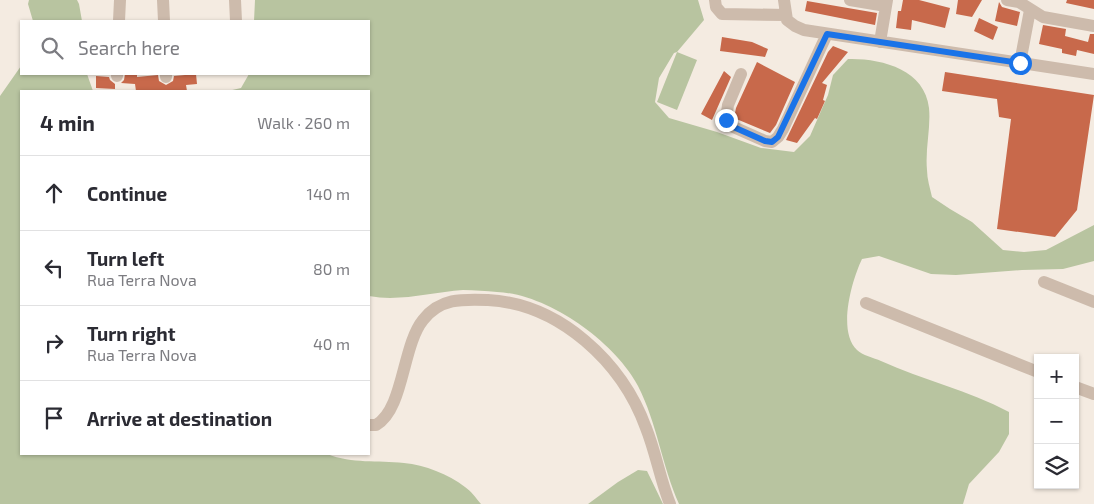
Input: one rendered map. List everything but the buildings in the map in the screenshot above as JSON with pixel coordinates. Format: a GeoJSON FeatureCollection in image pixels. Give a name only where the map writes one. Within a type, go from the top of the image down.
{"type":"FeatureCollection","features":[{"type":"Feature","properties":{"kind":"street"},"geometry":{"type":"LineString","coordinates":[[119,20],[120,0]]}},
{"type":"Feature","properties":{"kind":"street"},"geometry":{"type":"LineString","coordinates":[[163,0],[164,20]]}},
{"type":"Feature","properties":{"kind":"street"},"geometry":{"type":"LineString","coordinates":[[236,0],[236,20]]}},
{"type":"Feature","properties":{"kind":"street"},"geometry":{"type":"LineString","coordinates":[[715,0],[718,12],[722,14],[786,14]]}},
{"type":"Feature","properties":{"kind":"street"},"geometry":{"type":"LineString","coordinates":[[784,0],[787,20],[804,30],[1094,74]]}},
{"type":"Feature","properties":{"kind":"street"},"geometry":{"type":"LineString","coordinates":[[850,0],[886,3],[880,42]]}},
{"type":"Feature","properties":{"kind":"street"},"geometry":{"type":"LineString","coordinates":[[1007,0],[1019,2],[1043,17],[1094,26]]}},
{"type":"Feature","properties":{"kind":"street"},"geometry":{"type":"LineString","coordinates":[[1020,63],[1030,10]]}},
{"type":"Feature","properties":{"kind":"street"},"geometry":{"type":"LineString","coordinates":[[741,74],[728,105],[726,120],[729,125],[765,141],[772,142],[783,129],[827,34]]}},
{"type":"Feature","properties":{"kind":"street"},"geometry":{"type":"LineString","coordinates":[[1044,282],[1094,302]]}},
{"type":"Feature","properties":{"kind":"street"},"geometry":{"type":"LineString","coordinates":[[370,424],[376,425],[388,414],[412,342],[422,321],[436,306],[463,299],[502,301],[531,308],[561,322],[590,345],[613,369],[630,395],[646,427],[670,504]]}},
{"type":"Feature","properties":{"kind":"street"},"geometry":{"type":"LineString","coordinates":[[866,303],[1034,370]]}},
{"type":"Feature","properties":{"kind":"street"},"geometry":{"type":"LineString","coordinates":[[1079,388],[1094,394]]}},
{"type":"Feature","properties":{"kind":"green space"},"geometry":{"type":"Polygon","coordinates":[[[29,0],[77,0],[82,20],[33,20],[28,4],[29,0]]]}},
{"type":"Feature","properties":{"kind":"green space"},"geometry":{"type":"Polygon","coordinates":[[[255,0],[698,0],[704,20],[677,52],[674,53],[659,78],[655,102],[669,118],[717,132],[761,148],[794,152],[810,136],[828,95],[833,75],[848,59],[874,61],[899,68],[919,84],[926,95],[929,108],[927,173],[932,197],[972,222],[1003,250],[1024,252],[1046,250],[1094,225],[1094,261],[1063,269],[956,275],[931,274],[879,256],[862,259],[854,279],[847,318],[851,341],[857,350],[897,368],[978,397],[1009,412],[1009,434],[999,452],[969,484],[963,504],[679,504],[645,400],[638,386],[613,353],[597,337],[578,323],[537,301],[497,292],[463,290],[392,298],[370,296],[370,90],[232,90],[241,88],[248,75],[370,75],[370,20],[254,20],[255,0]]]}},
{"type":"Feature","properties":{"kind":"green space"},"geometry":{"type":"Polygon","coordinates":[[[677,52],[697,60],[677,110],[657,102],[677,52]]]}},
{"type":"Feature","properties":{"kind":"green space"},"geometry":{"type":"Polygon","coordinates":[[[20,67],[20,75],[87,75],[93,90],[20,90],[20,455],[330,455],[346,459],[404,463],[428,468],[458,482],[481,504],[0,504],[0,96],[20,67]]]}},
{"type":"Feature","properties":{"kind":"green space"},"geometry":{"type":"Polygon","coordinates":[[[638,470],[647,471],[663,504],[588,504],[618,482],[638,470]]]}},
{"type":"Feature","properties":{"kind":"route"},"geometry":{"type":"LineString","coordinates":[[726,120],[729,125],[765,141],[772,142],[778,137],[827,34],[1020,63]]}}]}
